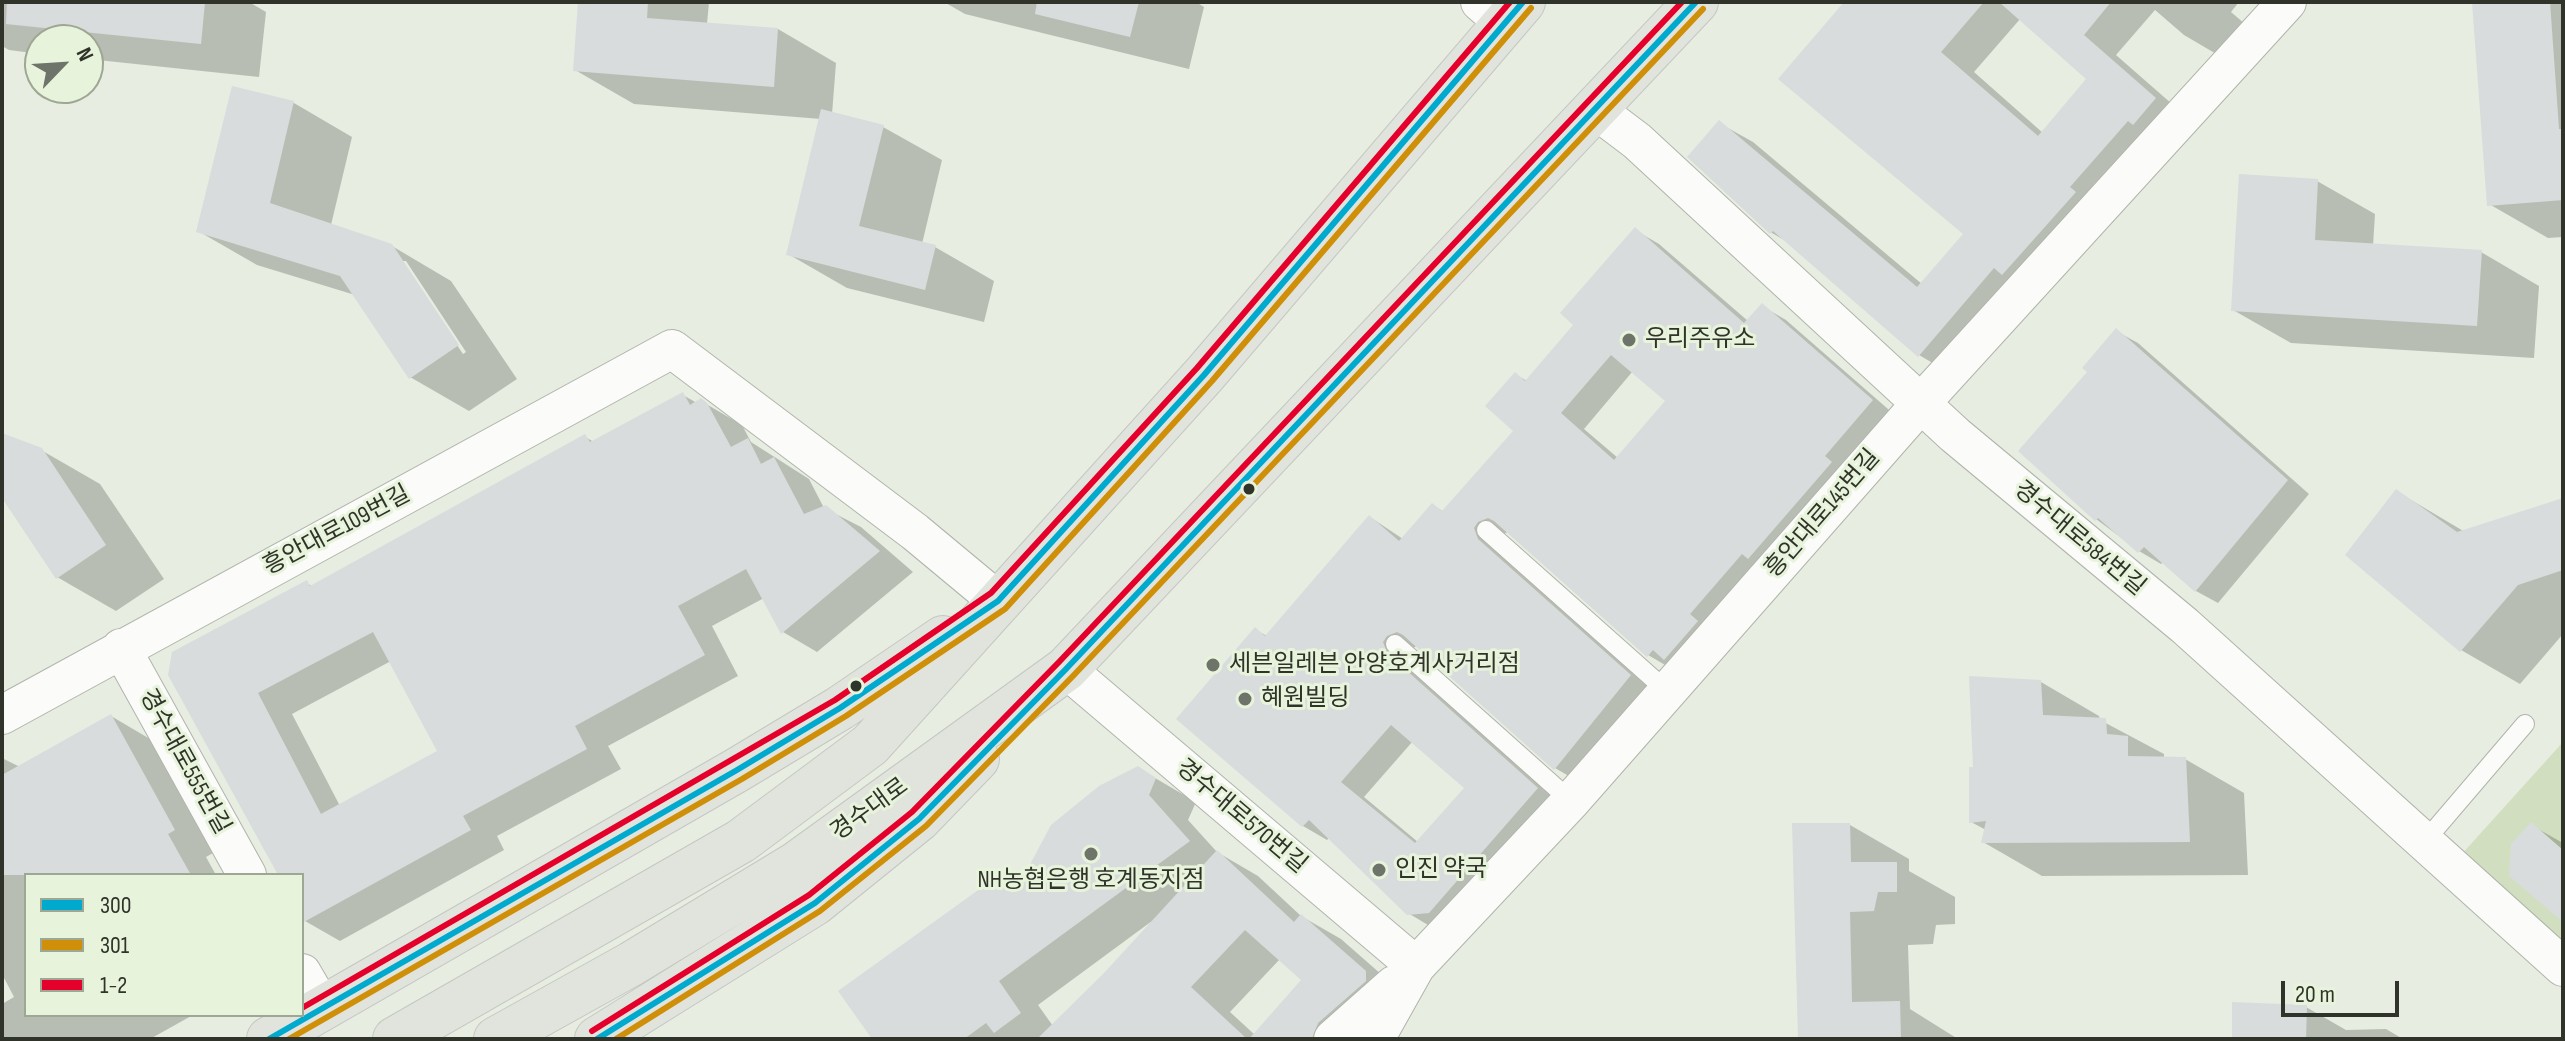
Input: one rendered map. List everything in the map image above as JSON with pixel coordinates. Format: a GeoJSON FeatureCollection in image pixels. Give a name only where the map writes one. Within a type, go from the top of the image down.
{"type":"FeatureCollection","features":[{"type":"Feature","properties":{"kind":"main road","name":"경수대로"},"geometry":{"type":"LineString","coordinates":[[496,1039],[631,964],[796,864],[1066,669],[1696,2]]}},
{"type":"Feature","properties":{"kind":"main road"},"geometry":{"type":"LineString","coordinates":[[395,1039],[741,841],[870,745],[1204,375],[1502,9]]}},
{"type":"Feature","properties":{"kind":"main road"},"geometry":{"type":"LineString","coordinates":[[312,991],[750,763],[840,708],[998,601]]}},
{"type":"Feature","properties":{"kind":"main road"},"geometry":{"type":"LineString","coordinates":[[597,1039],[653,1008],[815,903],[919,819],[1066,669]]}},
{"type":"Feature","properties":{"kind":"main road"},"geometry":{"type":"LineString","coordinates":[[269,1039],[289,1017]]}},
{"type":"Feature","properties":{"kind":"street","name":"흥안대로145번길"},"geometry":{"type":"LineString","coordinates":[[1375,1039],[1416,966],[1571,801],[1922,402],[2287,2]]}},
{"type":"Feature","properties":{"kind":"street","name":"경수대로584번길"},"geometry":{"type":"LineString","coordinates":[[1596,110],[1637,141],[1955,435],[2185,626],[2563,967]]}},
{"type":"Feature","properties":{"kind":"street","name":"흥안대로109번길"},"geometry":{"type":"LineString","coordinates":[[2,715],[672,349],[915,532],[998,601]]}},
{"type":"Feature","properties":{"kind":"street","name":"경수대로555번길"},"geometry":{"type":"LineString","coordinates":[[121,648],[246,873]]}},
{"type":"Feature","properties":{"kind":"street","name":"경수대로570번길"},"geometry":{"type":"LineString","coordinates":[[1066,669],[1416,966]]}},
{"type":"Feature","properties":{"kind":"street"},"geometry":{"type":"LineString","coordinates":[[1333,1039],[1416,966]]}},
{"type":"Feature","properties":{"kind":"lane"},"geometry":{"type":"LineString","coordinates":[[1486,530],[1667,691]]}},
{"type":"Feature","properties":{"kind":"lane"},"geometry":{"type":"LineString","coordinates":[[1395,644],[1571,801]]}},
{"type":"Feature","properties":{"kind":"lane"},"geometry":{"type":"LineString","coordinates":[[2425,841],[2525,724]]}},
{"type":"Feature","properties":{"kind":"green space"},"geometry":{"type":"Polygon","coordinates":[[[2563,742],[2563,967],[2451,866],[2563,742]]]}},
{"type":"Feature","properties":{"kind":"building"},"geometry":{"type":"Polygon","coordinates":[[[7,2],[205,2],[201,44],[104,34],[104,24],[6,24],[7,2]]]}},
{"type":"Feature","properties":{"kind":"building"},"geometry":{"type":"Polygon","coordinates":[[[578,2],[648,2],[647,18],[778,28],[774,87],[573,71],[578,2]]]}},
{"type":"Feature","properties":{"kind":"building"},"geometry":{"type":"Polygon","coordinates":[[[1037,2],[1139,2],[1130,37],[1035,14],[1037,2]]]}},
{"type":"Feature","properties":{"kind":"building"},"geometry":{"type":"Polygon","coordinates":[[[1844,2],[1984,2],[1941,52],[2038,136],[2086,79],[1999,2],[2111,2],[2084,35],[2156,98],[2133,125],[2128,121],[2070,187],[2076,192],[2002,275],[1994,268],[1918,357],[1773,231],[1770,234],[1687,157],[1719,120],[1917,287],[1963,234],[1778,79],[1844,2]]]}},
{"type":"Feature","properties":{"kind":"building"},"geometry":{"type":"Polygon","coordinates":[[[2472,2],[2550,2],[2559,129],[2563,129],[2563,200],[2487,206],[2472,2]]]}},
{"type":"Feature","properties":{"kind":"building"},"geometry":{"type":"Polygon","coordinates":[[[232,86],[294,101],[270,203],[392,244],[459,345],[409,379],[340,276],[196,232],[232,86]]]}},
{"type":"Feature","properties":{"kind":"building"},"geometry":{"type":"Polygon","coordinates":[[[821,109],[884,125],[859,226],[936,245],[925,290],[786,255],[821,109]]]}},
{"type":"Feature","properties":{"kind":"building"},"geometry":{"type":"Polygon","coordinates":[[[2239,174],[2318,179],[2315,240],[2482,250],[2477,326],[2231,311],[2239,174]]]}},
{"type":"Feature","properties":{"kind":"building"},"geometry":{"type":"Polygon","coordinates":[[[1635,227],[1744,323],[1762,303],[1873,400],[1825,456],[1832,462],[1748,559],[1742,554],[1690,614],[1698,621],[1664,660],[1653,650],[1647,657],[1494,521],[1488,518],[1478,522],[1474,528],[1478,539],[1631,675],[1554,770],[1403,635],[1397,632],[1387,636],[1383,642],[1387,653],[1538,788],[1429,913],[1407,915],[1309,820],[1302,827],[1176,719],[1255,627],[1265,636],[1369,515],[1399,541],[1432,503],[1442,511],[1513,431],[1485,406],[1515,372],[1525,381],[1573,325],[1560,313],[1635,227]],[[1611,355],[1561,413],[1614,460],[1665,401],[1611,355]],[[1391,725],[1341,782],[1415,843],[1464,788],[1391,725]]]}},
{"type":"Feature","properties":{"kind":"building"},"geometry":{"type":"Polygon","coordinates":[[[2116,328],[2288,480],[2195,592],[2144,547],[2138,553],[2098,518],[2095,521],[2018,451],[2087,372],[2082,368],[2116,328]]]}},
{"type":"Feature","properties":{"kind":"building"},"geometry":{"type":"Polygon","coordinates":[[[683,392],[690,405],[701,398],[707,403],[731,447],[748,438],[761,464],[774,457],[804,514],[826,505],[880,551],[781,634],[746,569],[678,606],[705,655],[575,726],[587,749],[463,816],[471,830],[304,922],[304,873],[277,873],[168,675],[172,652],[307,580],[310,586],[585,434],[590,442],[683,392]],[[373,632],[258,693],[321,814],[437,751],[373,632]]]}},
{"type":"Feature","properties":{"kind":"building"},"geometry":{"type":"Polygon","coordinates":[[[2,433],[42,448],[106,545],[56,579],[2,498],[2,433]]]}},
{"type":"Feature","properties":{"kind":"building"},"geometry":{"type":"Polygon","coordinates":[[[2396,489],[2457,532],[2563,498],[2563,570],[2518,585],[2460,652],[2345,555],[2396,489]]]}},
{"type":"Feature","properties":{"kind":"building"},"geometry":{"type":"Polygon","coordinates":[[[1969,676],[2041,680],[2043,715],[2106,718],[2107,734],[2128,736],[2128,756],[2186,757],[2190,842],[1981,843],[1986,821],[1969,823],[1969,767],[1973,767],[1969,676]]]}},
{"type":"Feature","properties":{"kind":"building"},"geometry":{"type":"Polygon","coordinates":[[[111,714],[175,830],[168,834],[190,873],[2,875],[2,775],[111,714]]]}},
{"type":"Feature","properties":{"kind":"building"},"geometry":{"type":"Polygon","coordinates":[[[1138,766],[1156,778],[1149,795],[1190,841],[999,981],[1021,1013],[994,1033],[986,1023],[964,1039],[872,1039],[838,991],[1006,870],[1018,887],[1051,825],[1099,786],[1138,766]]]}},
{"type":"Feature","properties":{"kind":"building"},"geometry":{"type":"Polygon","coordinates":[[[2531,822],[2563,850],[2563,922],[2509,876],[2511,844],[2531,822]]]}},
{"type":"Feature","properties":{"kind":"building"},"geometry":{"type":"Polygon","coordinates":[[[1792,823],[1850,823],[1851,862],[1897,862],[1897,892],[1878,892],[1874,911],[1850,912],[1852,1002],[1900,1001],[1901,1039],[1798,1039],[1792,823]]]}},
{"type":"Feature","properties":{"kind":"building"},"geometry":{"type":"Polygon","coordinates":[[[1217,850],[1294,922],[1301,914],[1366,971],[1366,981],[1318,1023],[1312,1039],[1249,1039],[1301,980],[1245,930],[1191,987],[1247,1039],[1037,1039],[1104,973],[1217,850]]]}},
{"type":"Feature","properties":{"kind":"building"},"geometry":{"type":"Polygon","coordinates":[[[2232,1002],[2307,1005],[2306,1039],[2232,1039],[2232,1002]]]}},
{"type":"Feature","properties":{"kind":"transit line","name":"1-2"},"geometry":{"type":"LineString","coordinates":[[304,1007],[835,700],[991,593],[1197,368],[1510,2]]}},
{"type":"Feature","properties":{"kind":"transit line","name":"300"},"geometry":{"type":"LineString","coordinates":[[269,1039],[737,770],[840,708],[998,601],[1204,375],[1523,2]]}},
{"type":"Feature","properties":{"kind":"transit line","name":"1-2"},"geometry":{"type":"LineString","coordinates":[[592,1031],[809,895],[912,812],[1059,662],[1682,2]]}},
{"type":"Feature","properties":{"kind":"transit line","name":"300"},"geometry":{"type":"LineString","coordinates":[[597,1039],[815,903],[919,819],[1066,669],[1696,2]]}},
{"type":"Feature","properties":{"kind":"transit line","name":"301"},"geometry":{"type":"LineString","coordinates":[[289,1039],[742,779],[846,716],[1005,609],[1212,381],[1531,8]]}},
{"type":"Feature","properties":{"kind":"transit line","name":"301"},"geometry":{"type":"LineString","coordinates":[[616,1039],[820,911],[926,826],[1073,676],[1703,9]]}},
{"type":"Feature","properties":{"kind":"place","name":"우리주유소"},"geometry":{"type":"Point","coordinates":[1629,340]}},
{"type":"Feature","properties":{"kind":"place","name":"세븐일레븐 안양호계사거리점"},"geometry":{"type":"Point","coordinates":[1213,665]}},
{"type":"Feature","properties":{"kind":"place","name":"혜원빌딩"},"geometry":{"type":"Point","coordinates":[1245,699]}},
{"type":"Feature","properties":{"kind":"place","name":"NH농협은행 호계동지점"},"geometry":{"type":"Point","coordinates":[1091,854]}},
{"type":"Feature","properties":{"kind":"place","name":"인진 약국"},"geometry":{"type":"Point","coordinates":[1379,870]}}]}
